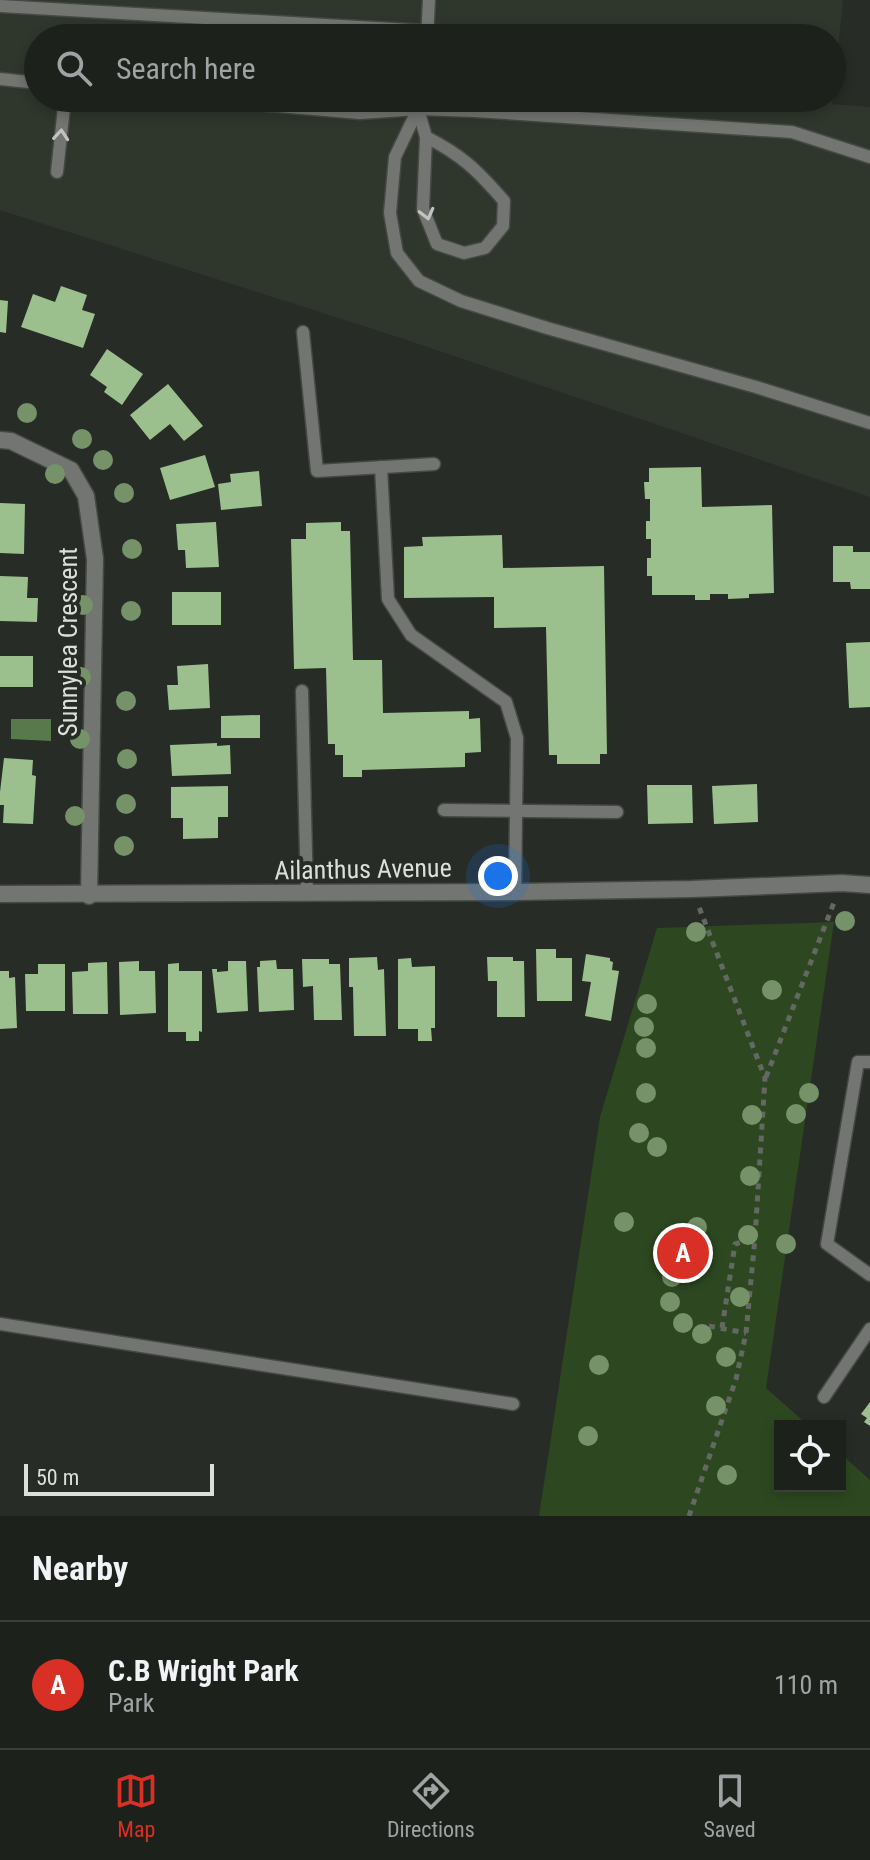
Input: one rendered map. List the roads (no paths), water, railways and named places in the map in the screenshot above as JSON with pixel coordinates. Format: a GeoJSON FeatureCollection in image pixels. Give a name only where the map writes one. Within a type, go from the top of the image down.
{"type":"FeatureCollection","features":[{"type":"Feature","properties":{"kind":"street","name":"Sunnylea Crescent"},"geometry":{"type":"LineString","coordinates":[[0,440],[11,441],[71,470],[86,496],[95,559],[89,896]]}},
{"type":"Feature","properties":{"kind":"street","name":"Ailanthus Avenue"},"geometry":{"type":"LineString","coordinates":[[0,894],[515,892],[842,883],[870,885]]}},
{"type":"Feature","properties":{"kind":"lane"},"geometry":{"type":"LineString","coordinates":[[428,24],[429,0]]}},
{"type":"Feature","properties":{"kind":"lane"},"geometry":{"type":"LineString","coordinates":[[0,6],[274,24]]}},
{"type":"Feature","properties":{"kind":"lane"},"geometry":{"type":"LineString","coordinates":[[0,79],[24,82]]}},
{"type":"Feature","properties":{"kind":"lane"},"geometry":{"type":"LineString","coordinates":[[57,172],[63,112]]}},
{"type":"Feature","properties":{"kind":"lane"},"geometry":{"type":"LineString","coordinates":[[415,112],[395,157],[390,213],[397,253],[419,281],[461,301],[870,423]]}},
{"type":"Feature","properties":{"kind":"lane"},"geometry":{"type":"LineString","coordinates":[[421,112],[426,137],[423,209],[437,244],[464,253],[485,248],[503,226],[504,201],[480,173],[456,152],[426,137]]}},
{"type":"Feature","properties":{"kind":"lane"},"geometry":{"type":"LineString","coordinates":[[535,112],[792,132],[870,157]]}},
{"type":"Feature","properties":{"kind":"lane"},"geometry":{"type":"LineString","coordinates":[[303,332],[317,471],[434,464]]}},
{"type":"Feature","properties":{"kind":"lane"},"geometry":{"type":"LineString","coordinates":[[381,467],[388,599],[411,635],[506,702],[517,738],[515,892]]}},
{"type":"Feature","properties":{"kind":"lane"},"geometry":{"type":"LineString","coordinates":[[302,691],[307,894]]}},
{"type":"Feature","properties":{"kind":"lane"},"geometry":{"type":"LineString","coordinates":[[444,810],[617,812]]}},
{"type":"Feature","properties":{"kind":"lane"},"geometry":{"type":"LineString","coordinates":[[870,1062],[858,1062],[827,1244],[870,1275]]}},
{"type":"Feature","properties":{"kind":"lane"},"geometry":{"type":"LineString","coordinates":[[0,1324],[513,1404]]}},
{"type":"Feature","properties":{"kind":"lane"},"geometry":{"type":"LineString","coordinates":[[824,1397],[870,1329]]}},
{"type":"Feature","properties":{"kind":"place","name":"C.B Wright Park"},"geometry":{"type":"Point","coordinates":[683,1253]}}]}
